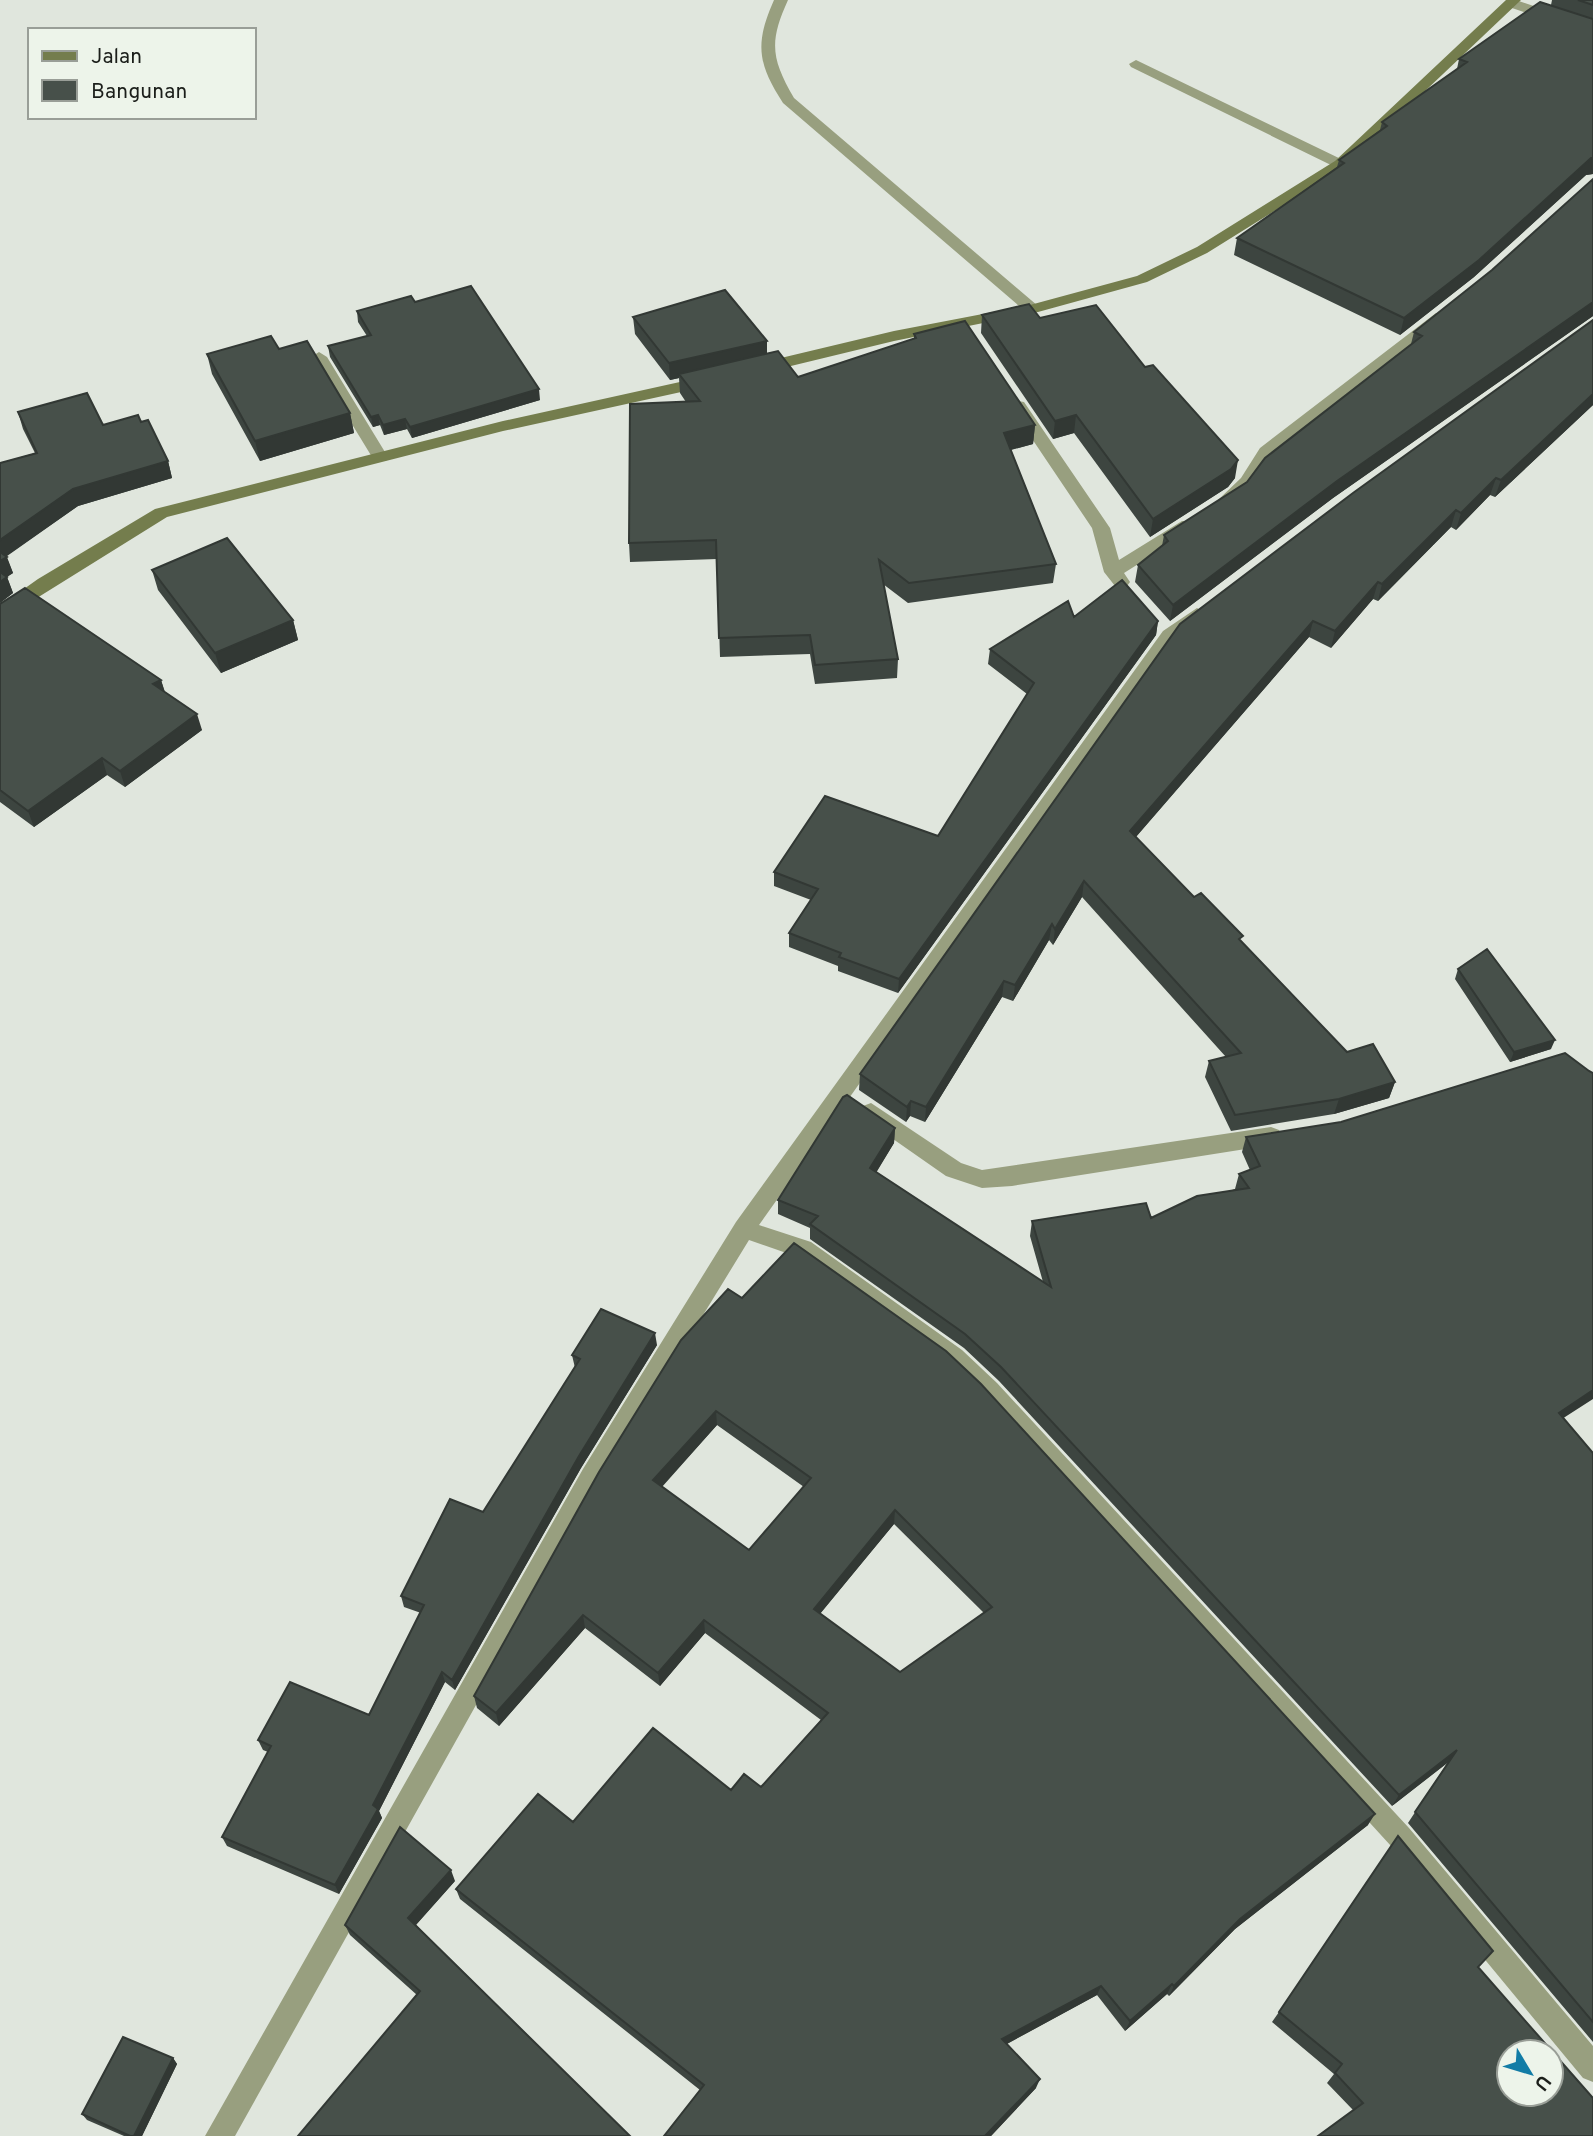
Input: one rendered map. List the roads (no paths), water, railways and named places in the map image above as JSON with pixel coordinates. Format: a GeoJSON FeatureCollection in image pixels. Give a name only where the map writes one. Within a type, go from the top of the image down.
{"type":"FeatureCollection","features":[{"type":"Feature","properties":{"kind":"street"},"geometry":{"type":"LineString","coordinates":[[781,0],[766,32],[768,64],[788,100],[1032,309]]}},
{"type":"Feature","properties":{"kind":"street"},"geometry":{"type":"LineString","coordinates":[[0,615],[44,583],[161,513],[503,426],[736,374],[894,335],[966,328],[1142,279],[1226,236],[1340,164],[1512,1],[1593,31]]}},
{"type":"Feature","properties":{"kind":"street"},"geometry":{"type":"LineString","coordinates":[[1136,64],[1340,164]]}},
{"type":"Feature","properties":{"kind":"street"},"geometry":{"type":"LineString","coordinates":[[1113,572],[1212,510],[1247,482],[1266,452],[1449,308]]}},
{"type":"Feature","properties":{"kind":"street"},"geometry":{"type":"LineString","coordinates":[[319,357],[380,457]]}},
{"type":"Feature","properties":{"kind":"street"},"geometry":{"type":"LineString","coordinates":[[1006,388],[1101,528],[1113,572],[1137,599]]}},
{"type":"Feature","properties":{"kind":"street"},"geometry":{"type":"LineString","coordinates":[[219,2136],[591,1477],[744,1229],[844,1094],[1169,635],[1212,603]]}},
{"type":"Feature","properties":{"kind":"street"},"geometry":{"type":"LineString","coordinates":[[1153,617],[1169,635]]}},
{"type":"Feature","properties":{"kind":"street"},"geometry":{"type":"LineString","coordinates":[[844,1094],[954,1170],[982,1179],[1012,1177],[1295,1132]]}},
{"type":"Feature","properties":{"kind":"street"},"geometry":{"type":"LineString","coordinates":[[744,1229],[803,1249],[954,1357],[989,1390],[1400,1837],[1593,2068]]}}]}
